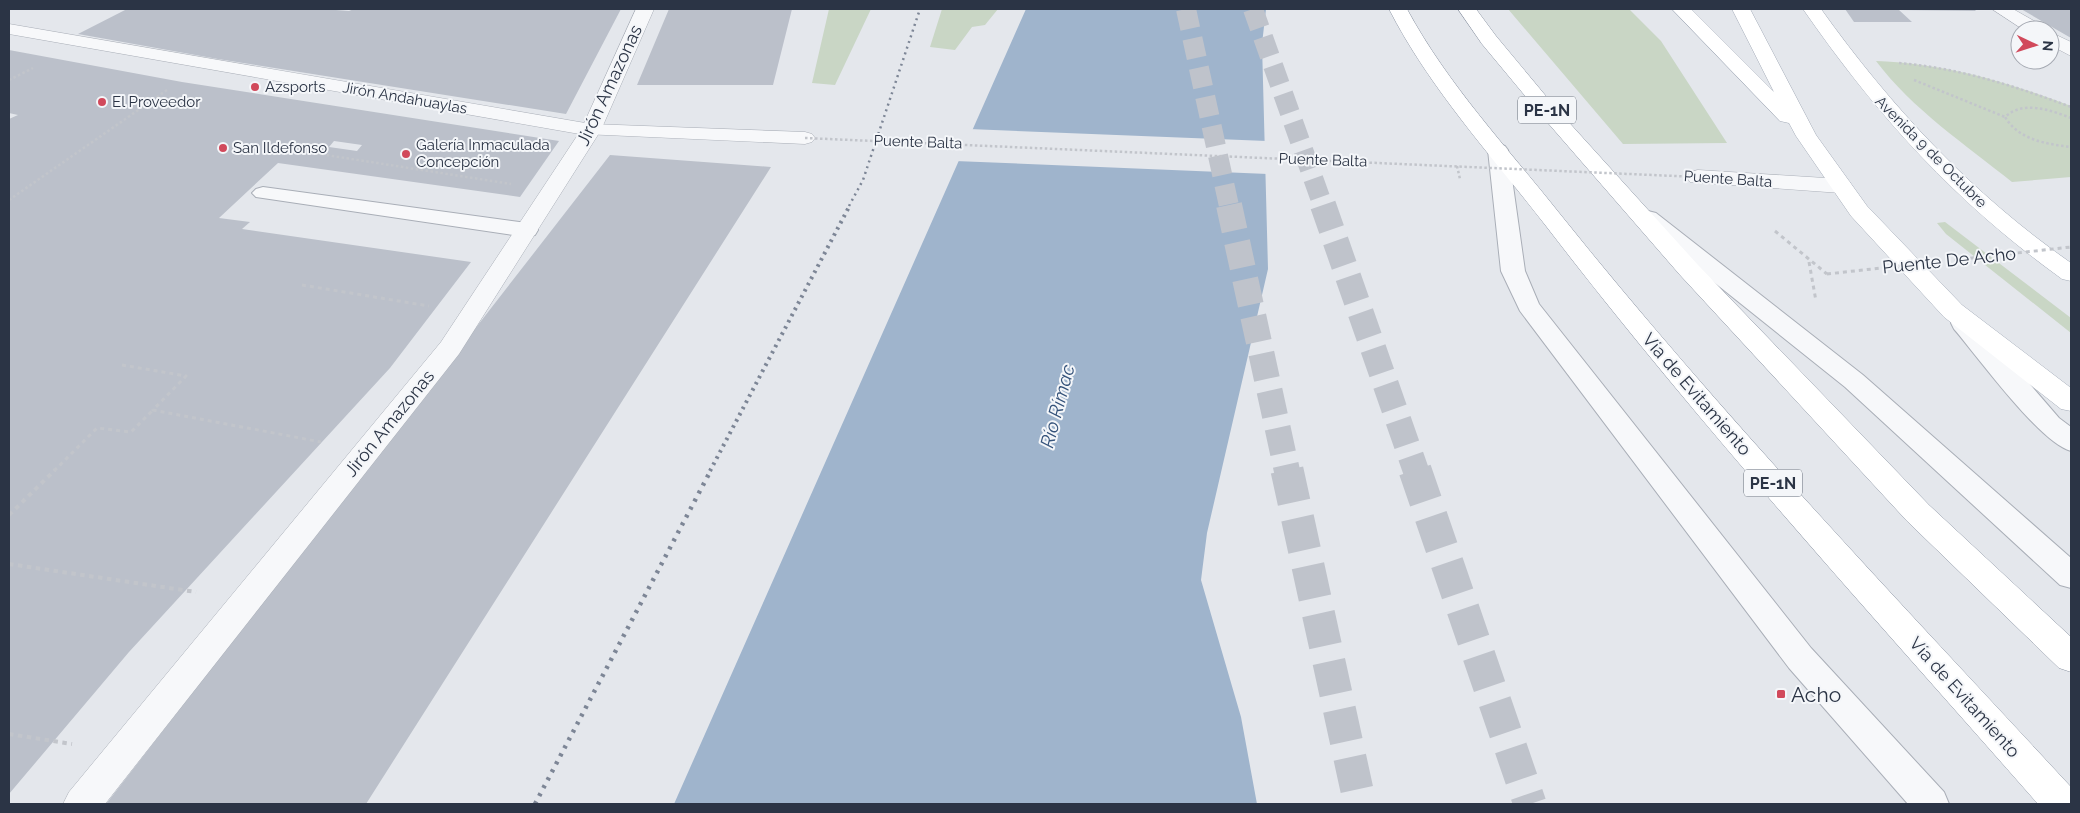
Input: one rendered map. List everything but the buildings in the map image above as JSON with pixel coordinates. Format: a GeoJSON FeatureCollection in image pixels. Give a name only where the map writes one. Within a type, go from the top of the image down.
{"type":"FeatureCollection","features":[{"type":"Feature","properties":{"kind":"main road","name":"Vía de Evitamiento"},"geometry":{"type":"LineString","coordinates":[[1398,9],[1412,36],[1456,102],[1498,150],[1596,275],[1804,518],[2062,804]]}},
{"type":"Feature","properties":{"kind":"main road","name":"PE-1N"},"geometry":{"type":"LineString","coordinates":[[1466,9],[1548,111],[1689,270],[1918,513],[2071,658]]}},
{"type":"Feature","properties":{"kind":"main road"},"geometry":{"type":"LineString","coordinates":[[1681,9],[1806,136]]}},
{"type":"Feature","properties":{"kind":"main road"},"geometry":{"type":"LineString","coordinates":[[1741,9],[1806,136],[1859,212],[1953,311],[2071,402]]}},
{"type":"Feature","properties":{"kind":"main road","name":"Avenida 9 de Octubre"},"geometry":{"type":"LineString","coordinates":[[1812,9],[1863,81],[1902,126],[2003,224],[2029,246],[2071,274]]}},
{"type":"Feature","properties":{"kind":"street","name":"Jirón Amazonas"},"geometry":{"type":"LineString","coordinates":[[82,804],[450,348],[591,130],[645,9]]}},
{"type":"Feature","properties":{"kind":"street"},"geometry":{"type":"LineString","coordinates":[[2001,9],[2020,20]]}},
{"type":"Feature","properties":{"kind":"street","name":"Jirón Andahuaylas"},"geometry":{"type":"LineString","coordinates":[[9,29],[591,130],[804,138]]}},
{"type":"Feature","properties":{"kind":"street"},"geometry":{"type":"LineString","coordinates":[[2060,43],[2071,50]]}},
{"type":"Feature","properties":{"kind":"street","name":"Puente Balta"},"geometry":{"type":"LineString","coordinates":[[1698,177],[1842,186]]}},
{"type":"Feature","properties":{"kind":"lane"},"geometry":{"type":"LineString","coordinates":[[1498,150],[1513,271],[1528,306],[1800,658],[1931,804]]}},
{"type":"Feature","properties":{"kind":"lane"},"geometry":{"type":"LineString","coordinates":[[263,193],[527,230]]}},
{"type":"Feature","properties":{"kind":"lane"},"geometry":{"type":"LineString","coordinates":[[1633,206],[1854,381],[2071,576]]}},
{"type":"Feature","properties":{"kind":"lane"},"geometry":{"type":"LineString","coordinates":[[1953,311],[2050,425],[2071,441]]}},
{"type":"Feature","properties":{"kind":"path"},"geometry":{"type":"LineString","coordinates":[[9,200],[207,63]]}},
{"type":"Feature","properties":{"kind":"path"},"geometry":{"type":"LineString","coordinates":[[1894,63],[1919,64],[1962,72],[2016,86],[2071,107]]}},
{"type":"Feature","properties":{"kind":"path"},"geometry":{"type":"LineString","coordinates":[[1909,78],[2005,117],[2013,128],[2033,139],[2071,147]]}},
{"type":"Feature","properties":{"kind":"path"},"geometry":{"type":"LineString","coordinates":[[2005,117],[2009,112],[2018,108],[2032,108],[2071,118]]}},
{"type":"Feature","properties":{"kind":"path","name":"Puente Balta"},"geometry":{"type":"LineString","coordinates":[[804,138],[1698,177]]}},
{"type":"Feature","properties":{"kind":"path"},"geometry":{"type":"LineString","coordinates":[[306,152],[552,190]]}},
{"type":"Feature","properties":{"kind":"path"},"geometry":{"type":"LineString","coordinates":[[1457,166],[1461,182]]}},
{"type":"Feature","properties":{"kind":"path","name":"Puente De Acho"},"geometry":{"type":"LineString","coordinates":[[1775,231],[1827,274],[2071,247]]}},
{"type":"Feature","properties":{"kind":"path"},"geometry":{"type":"LineString","coordinates":[[1809,262],[1818,310]]}},
{"type":"Feature","properties":{"kind":"path"},"geometry":{"type":"LineString","coordinates":[[302,285],[472,313]]}},
{"type":"Feature","properties":{"kind":"path"},"geometry":{"type":"LineString","coordinates":[[9,515],[97,428],[131,432],[186,376],[122,365]]}},
{"type":"Feature","properties":{"kind":"path"},"geometry":{"type":"LineString","coordinates":[[152,410],[367,451]]}},
{"type":"Feature","properties":{"kind":"path"},"geometry":{"type":"LineString","coordinates":[[9,564],[246,600]]}},
{"type":"Feature","properties":{"kind":"path"},"geometry":{"type":"LineString","coordinates":[[9,734],[123,752]]}},
{"type":"Feature","properties":{"kind":"green space"},"geometry":{"type":"Polygon","coordinates":[[[829,9],[871,9],[835,85],[812,83],[829,9]]]}},
{"type":"Feature","properties":{"kind":"green space"},"geometry":{"type":"Polygon","coordinates":[[[942,9],[998,9],[985,25],[972,27],[955,50],[930,47],[942,9]]]}},
{"type":"Feature","properties":{"kind":"green space"},"geometry":{"type":"Polygon","coordinates":[[[1508,9],[1629,9],[1661,41],[1727,143],[1623,144],[1508,9]]]}},
{"type":"Feature","properties":{"kind":"green space"},"geometry":{"type":"Polygon","coordinates":[[[1876,61],[1927,66],[1975,75],[2071,106],[2071,177],[2012,182],[1923,111],[1876,61]]]}},
{"type":"Feature","properties":{"kind":"green space"},"geometry":{"type":"Polygon","coordinates":[[[1945,222],[2071,318],[2071,333],[1946,234],[1937,223],[1945,222]]]}},
{"type":"Feature","properties":{"kind":"water","name":"Río Rímac"},"geometry":{"type":"Polygon","coordinates":[[[1026,9],[1266,9],[1262,44],[1268,269],[1207,533],[1201,580],[1241,717],[1257,804],[674,804],[1026,9]]]}},
{"type":"Feature","properties":{"kind":"pier"},"geometry":{"type":"Polygon","coordinates":[[[969,129],[1267,141],[1268,174],[955,161],[969,129]]]}},
{"type":"Feature","properties":{"kind":"tunnel"},"geometry":{"type":"LineString","coordinates":[[1186,9],[1229,206]]}},
{"type":"Feature","properties":{"kind":"tunnel"},"geometry":{"type":"LineString","coordinates":[[1253,9],[1323,206]]}},
{"type":"Feature","properties":{"kind":"tunnel"},"geometry":{"type":"LineString","coordinates":[[1229,205],[1287,471]]}},
{"type":"Feature","properties":{"kind":"tunnel"},"geometry":{"type":"LineString","coordinates":[[1323,205],[1416,471]]}},
{"type":"Feature","properties":{"kind":"tunnel"},"geometry":{"type":"LineString","coordinates":[[1287,470],[1360,804]]}},
{"type":"Feature","properties":{"kind":"tunnel"},"geometry":{"type":"LineString","coordinates":[[1415,470],[1530,804]]}},
{"type":"Feature","properties":{"kind":"railway"},"geometry":{"type":"LineString","coordinates":[[849,206],[863,180],[920,9]]}},
{"type":"Feature","properties":{"kind":"railway"},"geometry":{"type":"LineString","coordinates":[[710,471],[850,205]]}},
{"type":"Feature","properties":{"kind":"railway"},"geometry":{"type":"LineString","coordinates":[[535,804],[711,470]]}},
{"type":"Feature","properties":{"kind":"place","name":"Azsports"},"geometry":{"type":"Point","coordinates":[255,87]}},
{"type":"Feature","properties":{"kind":"place","name":"El Proveedor"},"geometry":{"type":"Point","coordinates":[102,102]}},
{"type":"Feature","properties":{"kind":"place","name":"San Ildefonso"},"geometry":{"type":"Point","coordinates":[223,148]}},
{"type":"Feature","properties":{"kind":"place","name":"Galería Inmaculada Concepción"},"geometry":{"type":"Point","coordinates":[406,154]}},
{"type":"Feature","properties":{"kind":"place","name":"Acho"},"geometry":{"type":"Point","coordinates":[1781,694]}}]}
